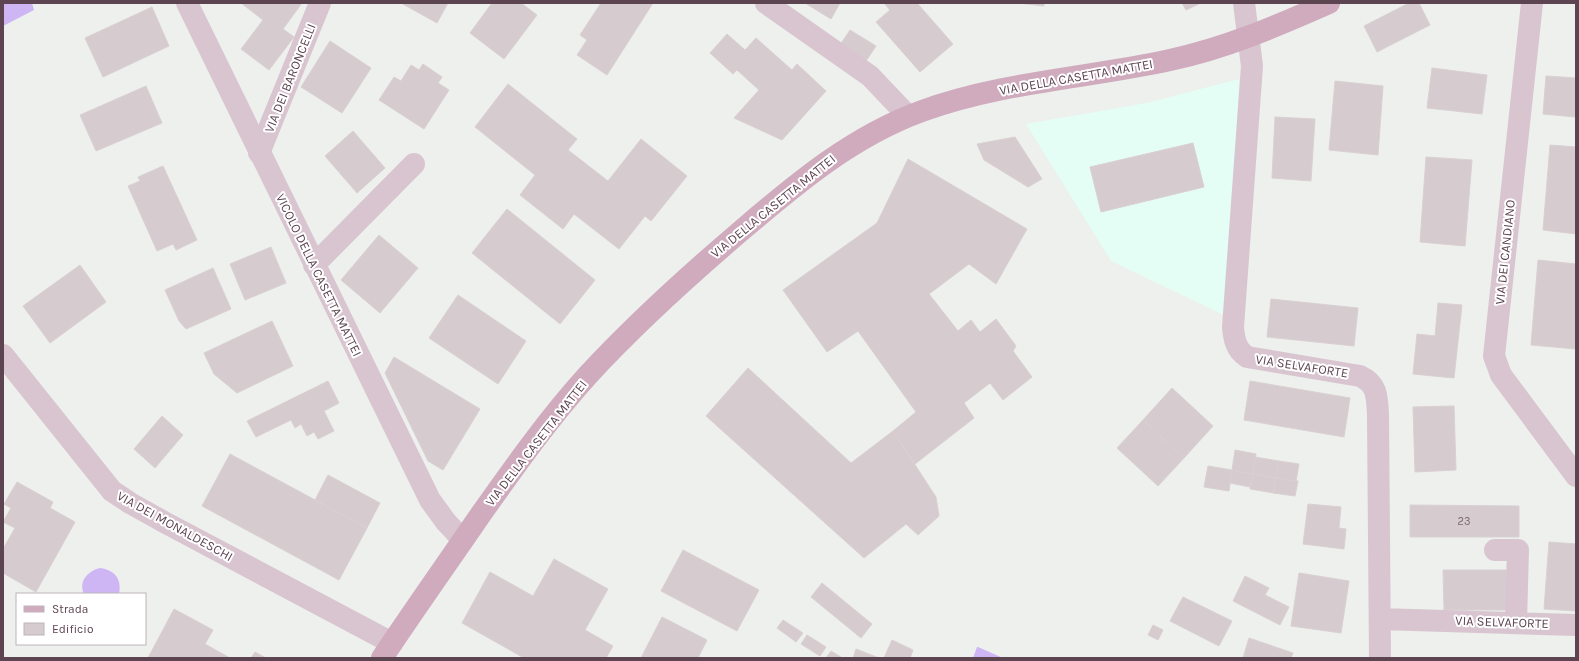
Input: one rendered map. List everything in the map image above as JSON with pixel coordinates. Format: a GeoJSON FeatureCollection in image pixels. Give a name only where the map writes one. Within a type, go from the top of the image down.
{"type":"FeatureCollection","features":[{"type":"Feature","properties":{"kind":"main road","name":"VIA DELLA CASETTA MATTEI"},"geometry":{"type":"LineString","coordinates":[[387,650],[520,459],[552,418],[588,376],[667,295],[757,216],[813,172],[867,135],[908,116],[951,102],[1003,89],[1167,61],[1205,51],[1249,37],[1328,3]]}},
{"type":"Feature","properties":{"kind":"street","name":"VICOLO DELLA CASETTA MATTEI"},"geometry":{"type":"LineString","coordinates":[[187,3],[259,153],[430,500],[446,522],[463,540]]}},
{"type":"Feature","properties":{"kind":"street","name":"VIA DEI BARONCELLI"},"geometry":{"type":"LineString","coordinates":[[259,153],[320,3]]}},
{"type":"Feature","properties":{"kind":"street"},"geometry":{"type":"LineString","coordinates":[[766,3],[870,76],[908,116]]}},
{"type":"Feature","properties":{"kind":"street","name":"VIA SELVAFORTE"},"geometry":{"type":"LineString","coordinates":[[1244,3],[1252,66],[1233,327],[1234,337],[1238,348],[1247,357],[1360,376],[1370,382],[1377,393],[1380,658]]}},
{"type":"Feature","properties":{"kind":"street","name":"VIA DEI CANDIANO"},"geometry":{"type":"LineString","coordinates":[[1532,3],[1494,356],[1501,375],[1576,476]]}},
{"type":"Feature","properties":{"kind":"street"},"geometry":{"type":"LineString","coordinates":[[314,265],[414,164]]}},
{"type":"Feature","properties":{"kind":"street","name":"VIA DEI MONALDESCHI"},"geometry":{"type":"LineString","coordinates":[[3,355],[112,491],[130,503],[387,650]]}},
{"type":"Feature","properties":{"kind":"street"},"geometry":{"type":"LineString","coordinates":[[1495,550],[1518,550],[1516,622]]}},
{"type":"Feature","properties":{"kind":"street","name":"VIA SELVAFORTE"},"geometry":{"type":"LineString","coordinates":[[1380,619],[1576,625]]}},
{"type":"Feature","properties":{"kind":"shaded area"},"geometry":{"type":"Polygon","coordinates":[[[3,3],[32,3],[34,10],[3,26],[3,3]]]}},
{"type":"Feature","properties":{"kind":"shaded area"},"geometry":{"type":"Polygon","coordinates":[[[1239,79],[1228,317],[1111,261],[1026,124],[1147,103],[1239,79]]]}},
{"type":"Feature","properties":{"kind":"shaded area"},"geometry":{"type":"Polygon","coordinates":[[[96,569],[105,569],[116,576],[120,589],[119,593],[84,593],[82,585],[85,577],[96,569]]]}},
{"type":"Feature","properties":{"kind":"shaded area"},"geometry":{"type":"Polygon","coordinates":[[[978,647],[1003,658],[973,658],[978,647]]]}},
{"type":"Feature","properties":{"kind":"building"},"geometry":{"type":"Polygon","coordinates":[[[241,3],[302,3],[283,29],[294,37],[269,70],[241,49],[263,20],[241,3]]]}},
{"type":"Feature","properties":{"kind":"building"},"geometry":{"type":"Polygon","coordinates":[[[401,3],[448,3],[437,23],[401,3]]]}},
{"type":"Feature","properties":{"kind":"building"},"geometry":{"type":"Polygon","coordinates":[[[492,3],[521,3],[537,15],[504,59],[470,33],[492,3]]]}},
{"type":"Feature","properties":{"kind":"building"},"geometry":{"type":"Polygon","coordinates":[[[601,3],[653,3],[607,75],[577,55],[587,40],[580,35],[601,3]]]}},
{"type":"Feature","properties":{"kind":"building"},"geometry":{"type":"Polygon","coordinates":[[[805,3],[840,3],[831,19],[805,3]]]}},
{"type":"Feature","properties":{"kind":"building"},"geometry":{"type":"Polygon","coordinates":[[[884,3],[917,3],[953,44],[920,72],[876,22],[890,10],[884,3]]]}},
{"type":"Feature","properties":{"kind":"building"},"geometry":{"type":"Polygon","coordinates":[[[1018,3],[1044,3],[1044,6],[1018,3]]]}},
{"type":"Feature","properties":{"kind":"building"},"geometry":{"type":"Polygon","coordinates":[[[1182,3],[1201,3],[1186,10],[1182,3]]]}},
{"type":"Feature","properties":{"kind":"building"},"geometry":{"type":"Polygon","coordinates":[[[1409,3],[1419,3],[1430,25],[1377,52],[1364,26],[1409,3]]]}},
{"type":"Feature","properties":{"kind":"building"},"geometry":{"type":"Polygon","coordinates":[[[152,7],[169,46],[103,77],[85,38],[152,7]]]}},
{"type":"Feature","properties":{"kind":"building"},"geometry":{"type":"Polygon","coordinates":[[[850,30],[876,46],[866,61],[840,45],[850,30]]]}},
{"type":"Feature","properties":{"kind":"building"},"geometry":{"type":"Polygon","coordinates":[[[727,34],[745,50],[756,38],[792,70],[797,64],[826,91],[782,140],[734,118],[759,90],[737,70],[733,74],[710,53],[727,34]]]}},
{"type":"Feature","properties":{"kind":"building"},"geometry":{"type":"Polygon","coordinates":[[[330,41],[371,68],[342,113],[301,87],[330,41]]]}},
{"type":"Feature","properties":{"kind":"building"},"geometry":{"type":"Polygon","coordinates":[[[423,64],[442,77],[438,83],[449,90],[424,129],[379,100],[394,77],[401,81],[411,65],[419,70],[423,64]]]}},
{"type":"Feature","properties":{"kind":"building"},"geometry":{"type":"Polygon","coordinates":[[[1432,68],[1487,75],[1482,114],[1427,108],[1432,68]]]}},
{"type":"Feature","properties":{"kind":"building"},"geometry":{"type":"Polygon","coordinates":[[[1546,76],[1576,78],[1576,117],[1543,114],[1546,76]]]}},
{"type":"Feature","properties":{"kind":"building"},"geometry":{"type":"Polygon","coordinates":[[[1335,81],[1383,86],[1378,155],[1329,150],[1335,81]]]}},
{"type":"Feature","properties":{"kind":"building"},"geometry":{"type":"Polygon","coordinates":[[[508,84],[577,139],[568,150],[608,181],[641,139],[687,176],[651,221],[645,216],[619,249],[574,214],[563,229],[520,195],[535,175],[475,127],[508,84]]]}},
{"type":"Feature","properties":{"kind":"building"},"geometry":{"type":"Polygon","coordinates":[[[146,86],[162,123],[96,151],[80,115],[146,86]]]}},
{"type":"Feature","properties":{"kind":"building"},"geometry":{"type":"Polygon","coordinates":[[[1275,117],[1315,119],[1311,181],[1272,178],[1275,117]]]}},
{"type":"Feature","properties":{"kind":"building"},"geometry":{"type":"Polygon","coordinates":[[[353,131],[385,168],[357,193],[325,156],[353,131]]]}},
{"type":"Feature","properties":{"kind":"building"},"geometry":{"type":"Polygon","coordinates":[[[1015,137],[1042,179],[1028,187],[984,160],[977,144],[1015,137]]]}},
{"type":"Feature","properties":{"kind":"building"},"geometry":{"type":"Polygon","coordinates":[[[1193,143],[1204,187],[1101,212],[1090,167],[1193,143]]]}},
{"type":"Feature","properties":{"kind":"building"},"geometry":{"type":"Polygon","coordinates":[[[1550,145],[1576,147],[1576,234],[1543,230],[1550,145]]]}},
{"type":"Feature","properties":{"kind":"building"},"geometry":{"type":"Polygon","coordinates":[[[1426,157],[1472,160],[1465,246],[1420,242],[1426,157]]]}},
{"type":"Feature","properties":{"kind":"building"},"geometry":{"type":"Polygon","coordinates":[[[908,159],[1027,229],[996,284],[969,264],[929,294],[958,331],[971,320],[980,332],[996,319],[1016,346],[1013,351],[1032,377],[1003,400],[990,383],[964,403],[974,418],[915,464],[893,431],[916,412],[858,331],[827,352],[783,290],[877,223],[908,159]]]}},
{"type":"Feature","properties":{"kind":"building"},"geometry":{"type":"Polygon","coordinates":[[[163,166],[197,240],[176,250],[173,244],[157,251],[128,186],[140,181],[138,177],[163,166]]]}},
{"type":"Feature","properties":{"kind":"building"},"geometry":{"type":"Polygon","coordinates":[[[507,209],[595,280],[560,324],[472,253],[507,209]]]}},
{"type":"Feature","properties":{"kind":"building"},"geometry":{"type":"Polygon","coordinates":[[[379,235],[418,268],[380,313],[341,280],[379,235]]]}},
{"type":"Feature","properties":{"kind":"building"},"geometry":{"type":"Polygon","coordinates":[[[271,247],[286,283],[245,300],[230,264],[271,247]]]}},
{"type":"Feature","properties":{"kind":"building"},"geometry":{"type":"Polygon","coordinates":[[[1538,260],[1576,264],[1576,349],[1531,345],[1538,260]]]}},
{"type":"Feature","properties":{"kind":"building"},"geometry":{"type":"Polygon","coordinates":[[[80,265],[106,302],[50,343],[23,306],[80,265]]]}},
{"type":"Feature","properties":{"kind":"building"},"geometry":{"type":"Polygon","coordinates":[[[213,268],[231,309],[186,329],[179,321],[165,290],[213,268]]]}},
{"type":"Feature","properties":{"kind":"building"},"geometry":{"type":"Polygon","coordinates":[[[458,295],[526,341],[498,384],[429,338],[458,295]]]}},
{"type":"Feature","properties":{"kind":"building"},"geometry":{"type":"Polygon","coordinates":[[[1271,299],[1358,308],[1354,346],[1267,337],[1271,299]]]}},
{"type":"Feature","properties":{"kind":"building"},"geometry":{"type":"Polygon","coordinates":[[[1438,303],[1462,305],[1454,378],[1413,374],[1417,334],[1435,336],[1438,303]]]}},
{"type":"Feature","properties":{"kind":"building"},"geometry":{"type":"Polygon","coordinates":[[[272,321],[293,366],[237,393],[214,374],[204,353],[272,321]]]}},
{"type":"Feature","properties":{"kind":"building"},"geometry":{"type":"Polygon","coordinates":[[[394,357],[480,409],[443,470],[428,461],[385,373],[394,357]]]}},
{"type":"Feature","properties":{"kind":"building"},"geometry":{"type":"Polygon","coordinates":[[[748,368],[851,463],[893,431],[936,497],[939,516],[918,535],[906,524],[864,558],[706,416],[748,368]]]}},
{"type":"Feature","properties":{"kind":"building"},"geometry":{"type":"Polygon","coordinates":[[[328,381],[339,403],[324,411],[334,431],[318,439],[314,432],[307,436],[301,424],[295,428],[291,420],[256,437],[247,421],[328,381]]]}},
{"type":"Feature","properties":{"kind":"building"},"geometry":{"type":"Polygon","coordinates":[[[1250,381],[1350,398],[1344,437],[1244,420],[1250,381]]]}},
{"type":"Feature","properties":{"kind":"building"},"geometry":{"type":"Polygon","coordinates":[[[1172,388],[1213,426],[1184,458],[1143,420],[1172,388]]]}},
{"type":"Feature","properties":{"kind":"building"},"geometry":{"type":"Polygon","coordinates":[[[1454,406],[1456,470],[1415,472],[1413,407],[1454,406]]]}},
{"type":"Feature","properties":{"kind":"building"},"geometry":{"type":"Polygon","coordinates":[[[162,416],[183,435],[155,468],[134,449],[162,416]]]}},
{"type":"Feature","properties":{"kind":"building"},"geometry":{"type":"Polygon","coordinates":[[[1143,420],[1184,458],[1158,486],[1117,448],[1143,420]]]}},
{"type":"Feature","properties":{"kind":"building"},"geometry":{"type":"Polygon","coordinates":[[[1235,450],[1256,454],[1253,474],[1232,470],[1235,450]]]}},
{"type":"Feature","properties":{"kind":"building"},"geometry":{"type":"Polygon","coordinates":[[[230,454],[367,528],[339,580],[202,506],[230,454]]]}},
{"type":"Feature","properties":{"kind":"building"},"geometry":{"type":"Polygon","coordinates":[[[1255,457],[1279,461],[1276,478],[1253,474],[1255,457]]]}},
{"type":"Feature","properties":{"kind":"building"},"geometry":{"type":"Polygon","coordinates":[[[1279,461],[1299,464],[1296,481],[1276,478],[1279,461]]]}},
{"type":"Feature","properties":{"kind":"building"},"geometry":{"type":"Polygon","coordinates":[[[1208,466],[1232,470],[1229,491],[1204,487],[1208,466]]]}},
{"type":"Feature","properties":{"kind":"building"},"geometry":{"type":"Polygon","coordinates":[[[1232,470],[1253,474],[1250,487],[1230,483],[1232,470]]]}},
{"type":"Feature","properties":{"kind":"building"},"geometry":{"type":"Polygon","coordinates":[[[1253,474],[1276,478],[1274,493],[1250,489],[1253,474]]]}},
{"type":"Feature","properties":{"kind":"building"},"geometry":{"type":"Polygon","coordinates":[[[328,475],[380,503],[367,528],[315,500],[328,475]]]}},
{"type":"Feature","properties":{"kind":"building"},"geometry":{"type":"Polygon","coordinates":[[[1276,478],[1298,481],[1295,496],[1273,493],[1276,478]]]}},
{"type":"Feature","properties":{"kind":"building"},"geometry":{"type":"Polygon","coordinates":[[[17,482],[53,502],[50,508],[75,522],[36,592],[3,573],[3,549],[15,528],[3,522],[11,508],[4,504],[17,482]]]}},
{"type":"Feature","properties":{"kind":"building"},"geometry":{"type":"Polygon","coordinates":[[[1308,504],[1341,507],[1339,528],[1346,529],[1344,549],[1303,544],[1308,504]]]}},
{"type":"Feature","properties":{"kind":"building"},"geometry":{"type":"Polygon","coordinates":[[[1410,505],[1519,506],[1519,537],[1410,537],[1410,505]]]}},
{"type":"Feature","properties":{"kind":"building"},"geometry":{"type":"Polygon","coordinates":[[[1549,542],[1576,544],[1576,611],[1544,609],[1549,542]]]}},
{"type":"Feature","properties":{"kind":"building"},"geometry":{"type":"Polygon","coordinates":[[[683,550],[759,590],[737,631],[661,591],[683,550]]]}},
{"type":"Feature","properties":{"kind":"building"},"geometry":{"type":"Polygon","coordinates":[[[554,559],[608,589],[585,630],[613,646],[606,658],[524,658],[462,623],[490,572],[533,596],[554,559]]]}},
{"type":"Feature","properties":{"kind":"building"},"geometry":{"type":"Polygon","coordinates":[[[1443,570],[1507,570],[1507,610],[1444,610],[1443,570]]]}},
{"type":"Feature","properties":{"kind":"building"},"geometry":{"type":"Polygon","coordinates":[[[1299,573],[1349,581],[1341,633],[1291,626],[1299,573]]]}},
{"type":"Feature","properties":{"kind":"building"},"geometry":{"type":"Polygon","coordinates":[[[1245,576],[1269,588],[1265,595],[1289,607],[1280,625],[1233,601],[1245,576]]]}},
{"type":"Feature","properties":{"kind":"building"},"geometry":{"type":"Polygon","coordinates":[[[822,583],[872,624],[861,638],[811,597],[822,583]]]}},
{"type":"Feature","properties":{"kind":"building"},"geometry":{"type":"Polygon","coordinates":[[[1183,597],[1232,621],[1219,646],[1170,621],[1183,597]]]}},
{"type":"Feature","properties":{"kind":"building"},"geometry":{"type":"Polygon","coordinates":[[[174,609],[213,630],[205,644],[230,658],[148,658],[174,609]]]}},
{"type":"Feature","properties":{"kind":"building"},"geometry":{"type":"Polygon","coordinates":[[[662,617],[707,640],[698,658],[641,658],[662,617]]]}},
{"type":"Feature","properties":{"kind":"building"},"geometry":{"type":"Polygon","coordinates":[[[783,620],[803,633],[796,642],[777,628],[783,620]]]}},
{"type":"Feature","properties":{"kind":"building"},"geometry":{"type":"Polygon","coordinates":[[[1153,625],[1163,630],[1158,640],[1148,635],[1153,625]]]}},
{"type":"Feature","properties":{"kind":"building"},"geometry":{"type":"Polygon","coordinates":[[[807,635],[826,647],[820,656],[801,644],[807,635]]]}},
{"type":"Feature","properties":{"kind":"building"},"geometry":{"type":"Polygon","coordinates":[[[1249,638],[1293,653],[1291,658],[1243,658],[1249,638]]]}},
{"type":"Feature","properties":{"kind":"building"},"geometry":{"type":"Polygon","coordinates":[[[892,640],[913,650],[910,658],[884,658],[892,640]]]}},
{"type":"Feature","properties":{"kind":"building"},"geometry":{"type":"Polygon","coordinates":[[[856,649],[879,658],[853,658],[856,649]]]}},
{"type":"Feature","properties":{"kind":"building"},"geometry":{"type":"Polygon","coordinates":[[[831,651],[841,657],[841,658],[826,658],[831,651]]]}},
{"type":"Feature","properties":{"kind":"building"},"geometry":{"type":"Polygon","coordinates":[[[255,652],[266,658],[251,658],[255,652]]]}}]}
